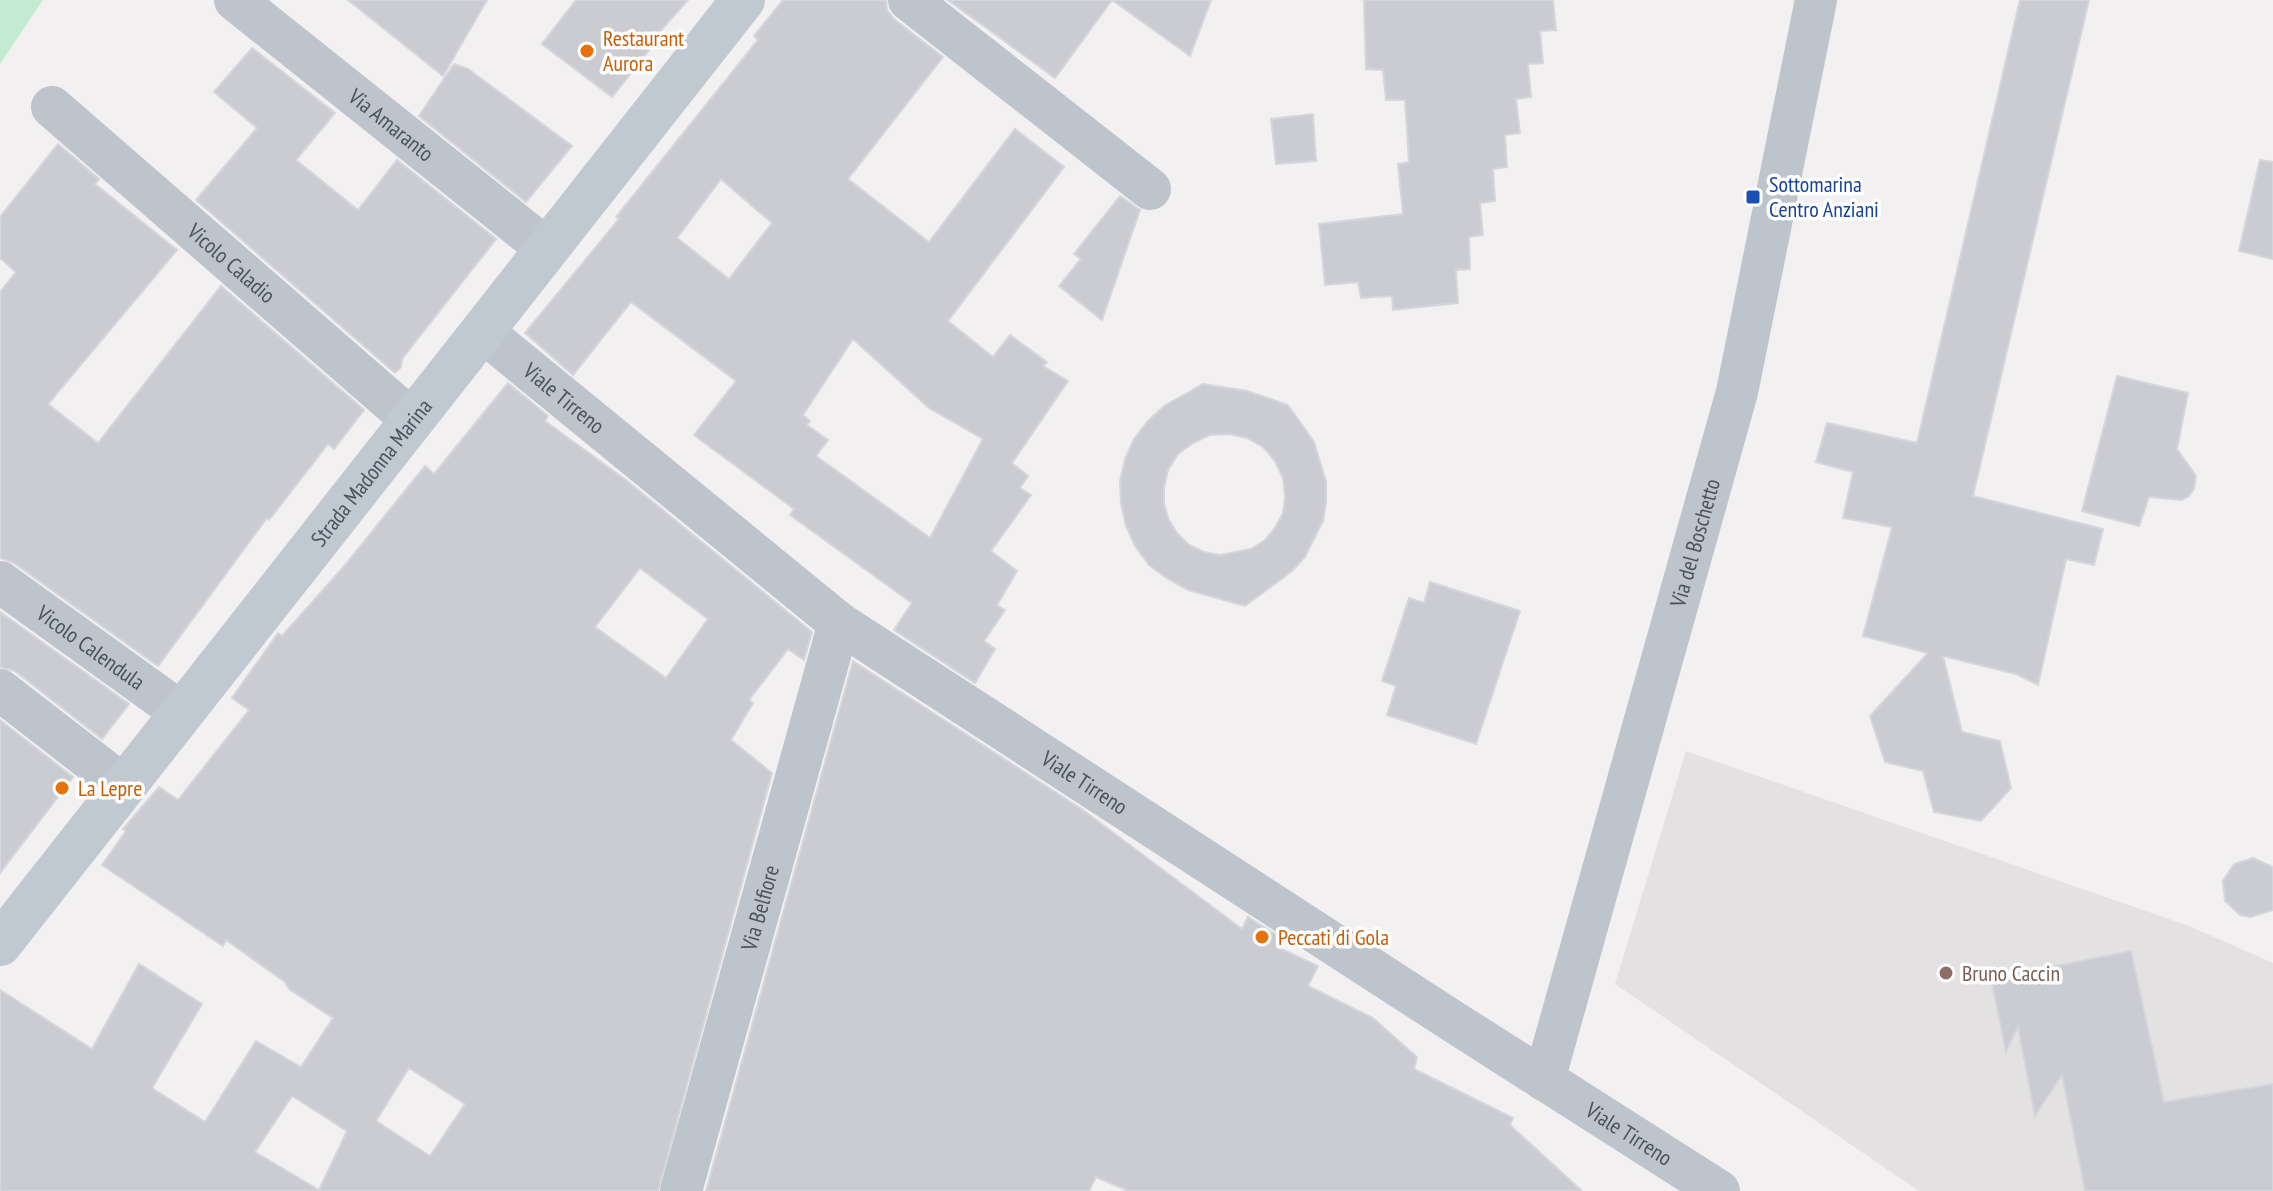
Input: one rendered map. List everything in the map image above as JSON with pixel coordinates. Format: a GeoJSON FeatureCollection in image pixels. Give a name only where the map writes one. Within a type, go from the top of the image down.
{"type":"FeatureCollection","features":[{"type":"Feature","properties":{"kind":"street","name":"Via Amaranto"},"geometry":{"type":"LineString","coordinates":[[235,0],[547,249]]}},
{"type":"Feature","properties":{"kind":"street","name":"Strada Madonna Marina"},"geometry":{"type":"LineString","coordinates":[[0,944],[743,0]]}},
{"type":"Feature","properties":{"kind":"street"},"geometry":{"type":"LineString","coordinates":[[909,0],[1150,189]]}},
{"type":"Feature","properties":{"kind":"street","name":"Via del Boschetto"},"geometry":{"type":"LineString","coordinates":[[1544,1080],[1737,392],[1816,0]]}},
{"type":"Feature","properties":{"kind":"street","name":"Vicolo Caladio"},"geometry":{"type":"LineString","coordinates":[[52,107],[412,420]]}},
{"type":"Feature","properties":{"kind":"street","name":"Viale Tirreno"},"geometry":{"type":"LineString","coordinates":[[482,331],[839,623],[1719,1191]]}},
{"type":"Feature","properties":{"kind":"street","name":"Vicolo Calendula"},"geometry":{"type":"LineString","coordinates":[[0,582],[182,713]]}},
{"type":"Feature","properties":{"kind":"street","name":"Via Belfiore"},"geometry":{"type":"LineString","coordinates":[[681,1191],[839,623]]}},
{"type":"Feature","properties":{"kind":"street"},"geometry":{"type":"LineString","coordinates":[[0,690],[124,786]]}},
{"type":"Feature","properties":{"kind":"shaded area","name":"Bruno Caccin"},"geometry":{"type":"Polygon","coordinates":[[[1686,751],[2189,926],[2273,963],[2273,1191],[1919,1191],[1615,984],[1686,751]]]}},
{"type":"Feature","properties":{"kind":"green space"},"geometry":{"type":"Polygon","coordinates":[[[0,0],[43,0],[0,64],[0,0]]]}},
{"type":"Feature","properties":{"kind":"building"},"geometry":{"type":"Polygon","coordinates":[[[348,0],[487,0],[443,76],[348,0]]]}},
{"type":"Feature","properties":{"kind":"building"},"geometry":{"type":"Polygon","coordinates":[[[576,0],[688,0],[647,46],[650,49],[612,97],[542,44],[576,0]]]}},
{"type":"Feature","properties":{"kind":"building"},"geometry":{"type":"Polygon","coordinates":[[[783,0],[886,0],[887,10],[894,19],[943,57],[848,179],[929,242],[1015,129],[1064,167],[948,321],[993,357],[1010,335],[1047,362],[1043,366],[1068,381],[1012,463],[1028,476],[1020,488],[1031,495],[991,551],[1017,571],[997,605],[1005,610],[984,641],[995,649],[975,683],[894,630],[912,603],[790,515],[794,509],[694,435],[736,381],[631,302],[573,375],[525,333],[619,219],[616,217],[758,40],[754,36],[783,0]],[[721,179],[677,238],[729,279],[772,223],[721,179]],[[853,339],[803,415],[810,421],[807,425],[828,440],[816,456],[930,538],[983,439],[929,408],[853,339]]]}},
{"type":"Feature","properties":{"kind":"building"},"geometry":{"type":"Polygon","coordinates":[[[948,0],[1112,0],[1055,78],[948,0]]]}},
{"type":"Feature","properties":{"kind":"building"},"geometry":{"type":"Polygon","coordinates":[[[1112,0],[1211,0],[1190,56],[1112,0]]]}},
{"type":"Feature","properties":{"kind":"building"},"geometry":{"type":"Polygon","coordinates":[[[1364,0],[1553,0],[1556,30],[1540,31],[1543,63],[1528,64],[1531,97],[1516,99],[1520,133],[1505,135],[1507,167],[1493,169],[1495,201],[1480,203],[1483,235],[1469,237],[1470,269],[1456,270],[1458,303],[1393,310],[1392,296],[1361,298],[1358,282],[1325,285],[1319,224],[1403,214],[1398,164],[1409,162],[1405,100],[1386,100],[1383,70],[1366,69],[1364,0]]]}},
{"type":"Feature","properties":{"kind":"building"},"geometry":{"type":"Polygon","coordinates":[[[2020,0],[2089,0],[1973,496],[2103,529],[2094,565],[2066,559],[2038,685],[2016,674],[1943,656],[1962,732],[2000,741],[2011,788],[1981,821],[1934,812],[1923,771],[1885,762],[1870,716],[1928,653],[1863,636],[1892,527],[1843,518],[1853,472],[1816,462],[1827,423],[1917,443],[2020,0]]]}},
{"type":"Feature","properties":{"kind":"building"},"geometry":{"type":"Polygon","coordinates":[[[252,48],[335,113],[296,160],[358,210],[397,160],[496,239],[402,359],[401,367],[395,373],[196,200],[257,128],[214,92],[252,48]]]}},
{"type":"Feature","properties":{"kind":"building"},"geometry":{"type":"Polygon","coordinates":[[[454,64],[468,69],[572,146],[526,202],[419,116],[454,64]]]}},
{"type":"Feature","properties":{"kind":"building"},"geometry":{"type":"Polygon","coordinates":[[[1313,114],[1316,161],[1276,164],[1271,119],[1313,114]]]}},
{"type":"Feature","properties":{"kind":"building"},"geometry":{"type":"Polygon","coordinates":[[[58,144],[99,179],[95,184],[177,250],[48,404],[98,443],[221,286],[364,410],[334,449],[328,444],[269,520],[267,518],[158,666],[14,563],[0,558],[0,292],[16,272],[0,258],[0,217],[58,144]]]}},
{"type":"Feature","properties":{"kind":"building"},"geometry":{"type":"Polygon","coordinates":[[[2260,160],[2273,162],[2273,259],[2239,251],[2260,160]]]}},
{"type":"Feature","properties":{"kind":"building"},"geometry":{"type":"Polygon","coordinates":[[[1120,196],[1140,210],[1102,320],[1059,286],[1081,259],[1074,254],[1120,196]]]}},
{"type":"Feature","properties":{"kind":"building"},"geometry":{"type":"Polygon","coordinates":[[[2117,376],[2188,393],[2177,449],[2196,476],[2194,489],[2182,500],[2149,497],[2139,526],[2082,511],[2117,376]]]}},
{"type":"Feature","properties":{"kind":"building"},"geometry":{"type":"Polygon","coordinates":[[[508,383],[548,416],[545,421],[626,480],[812,632],[804,660],[788,649],[749,700],[753,703],[731,740],[772,773],[658,1191],[0,1191],[0,990],[92,1049],[139,964],[202,1004],[152,1088],[205,1122],[256,1041],[301,1067],[333,1018],[289,989],[285,982],[226,940],[223,946],[102,865],[126,831],[123,829],[159,787],[178,800],[249,710],[232,698],[278,633],[282,636],[346,564],[425,466],[434,474],[508,383]],[[640,568],[595,627],[666,678],[708,619],[640,568]],[[409,1068],[376,1121],[430,1156],[465,1104],[409,1068]],[[292,1096],[255,1152],[319,1190],[347,1131],[292,1096]]]}},
{"type":"Feature","properties":{"kind":"building"},"geometry":{"type":"Polygon","coordinates":[[[1203,384],[1247,391],[1288,405],[1314,442],[1326,482],[1323,521],[1305,557],[1292,571],[1245,606],[1188,590],[1168,579],[1149,565],[1135,546],[1126,526],[1120,481],[1125,459],[1134,439],[1164,406],[1203,384]],[[1229,434],[1210,435],[1178,454],[1168,470],[1164,504],[1169,520],[1189,545],[1204,552],[1220,555],[1251,549],[1265,540],[1283,513],[1283,478],[1275,461],[1263,447],[1247,438],[1229,434]]]}},
{"type":"Feature","properties":{"kind":"building"},"geometry":{"type":"Polygon","coordinates":[[[1430,582],[1520,611],[1476,744],[1387,715],[1396,686],[1382,681],[1409,598],[1424,603],[1430,582]]]}},
{"type":"Feature","properties":{"kind":"building"},"geometry":{"type":"Polygon","coordinates":[[[0,612],[129,704],[102,739],[15,671],[0,667],[0,612]]]}},
{"type":"Feature","properties":{"kind":"building"},"geometry":{"type":"Polygon","coordinates":[[[853,661],[1083,810],[1242,929],[1248,917],[1283,939],[1279,948],[1318,966],[1308,986],[1373,1018],[1417,1057],[1414,1069],[1513,1118],[1510,1125],[1582,1191],[1128,1191],[1096,1177],[1089,1191],[706,1191],[853,661]]]}},
{"type":"Feature","properties":{"kind":"building"},"geometry":{"type":"Polygon","coordinates":[[[0,720],[73,777],[0,873],[0,720]]]}},
{"type":"Feature","properties":{"kind":"building"},"geometry":{"type":"Polygon","coordinates":[[[2253,858],[2273,867],[2273,910],[2251,917],[2240,915],[2225,901],[2223,881],[2234,864],[2253,858]]]}},
{"type":"Feature","properties":{"kind":"building"},"geometry":{"type":"Polygon","coordinates":[[[2131,951],[2164,1102],[2273,1084],[2273,1191],[2085,1191],[2062,1075],[2035,1116],[2018,1027],[2006,1052],[1991,979],[2131,951]]]}},
{"type":"Feature","properties":{"kind":"place","name":"Restaurant Aurora"},"geometry":{"type":"Point","coordinates":[587,51]}},
{"type":"Feature","properties":{"kind":"place","name":"Sottomarina Centro Anziani"},"geometry":{"type":"Point","coordinates":[1753,197]}},
{"type":"Feature","properties":{"kind":"place","name":"La Lepre"},"geometry":{"type":"Point","coordinates":[62,788]}},
{"type":"Feature","properties":{"kind":"place","name":"Peccati di Gola"},"geometry":{"type":"Point","coordinates":[1262,937]}},
{"type":"Feature","properties":{"kind":"place","name":"Bruno Caccin"},"geometry":{"type":"Point","coordinates":[1946,973]}}]}
